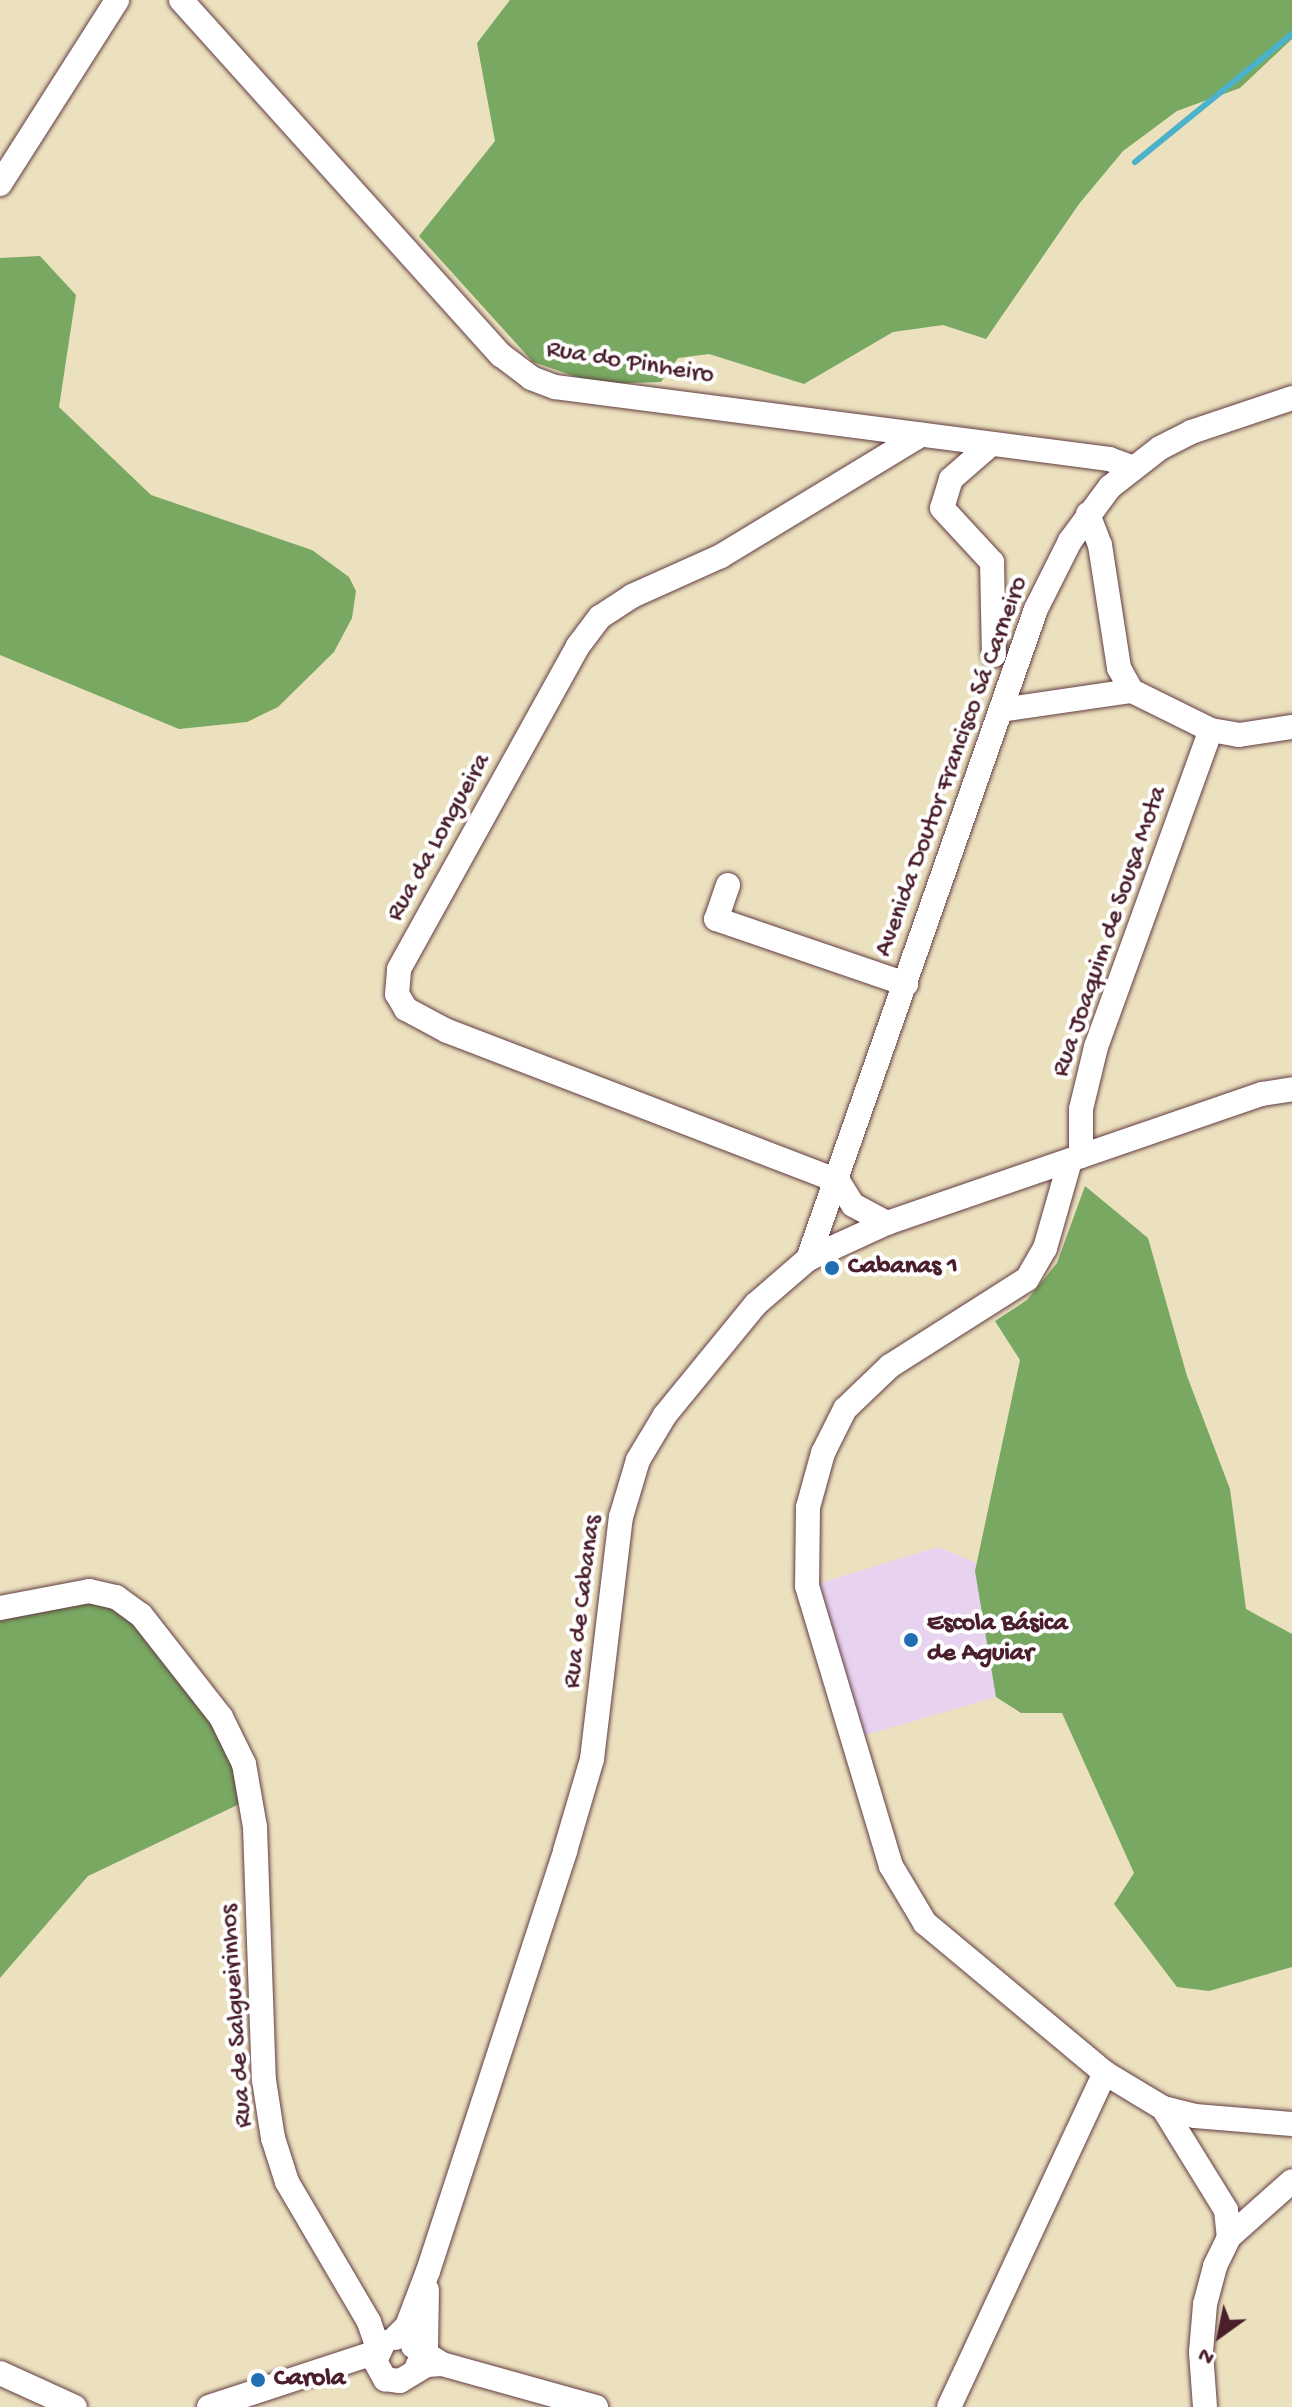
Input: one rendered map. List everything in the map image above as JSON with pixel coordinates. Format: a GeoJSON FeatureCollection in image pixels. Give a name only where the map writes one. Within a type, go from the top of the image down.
{"type":"FeatureCollection","features":[{"type":"Feature","properties":{"kind":"street"},"geometry":{"type":"LineString","coordinates":[[97,27],[103,0]]}},
{"type":"Feature","properties":{"kind":"street"},"geometry":{"type":"LineString","coordinates":[[0,184],[117,0]]}},
{"type":"Feature","properties":{"kind":"street","name":"Rua do Pinheiro"},"geometry":{"type":"LineString","coordinates":[[181,1],[501,355],[531,378],[555,387],[1109,459],[1131,467]]}},
{"type":"Feature","properties":{"kind":"street","name":"Avenida Doutor Francisco Sá Carneiro"},"geometry":{"type":"LineString","coordinates":[[808,1259],[1047,581],[1088,514],[1131,467],[1191,432],[1292,398]]}},
{"type":"Feature","properties":{"kind":"street","name":"Rua da Longueira"},"geometry":{"type":"LineString","coordinates":[[838,1181],[447,1031],[406,1009],[397,994],[399,969],[578,646],[600,617],[632,596],[721,556],[921,435]]}},
{"type":"Feature","properties":{"kind":"street"},"geometry":{"type":"LineString","coordinates":[[990,445],[951,479],[942,508],[992,562],[994,655]]}},
{"type":"Feature","properties":{"kind":"street"},"geometry":{"type":"LineString","coordinates":[[1088,514],[1100,545],[1119,668],[1132,691],[1211,730],[1239,735],[1292,727]]}},
{"type":"Feature","properties":{"kind":"street"},"geometry":{"type":"LineString","coordinates":[[1001,710],[1132,691]]}},
{"type":"Feature","properties":{"kind":"street","name":"Rua Joaquim de Sousa Mota"},"geometry":{"type":"LineString","coordinates":[[1163,2108],[1105,2073],[925,1923],[891,1866],[807,1586],[808,1507],[823,1453],[845,1409],[890,1366],[1027,1279],[1045,1248],[1075,1159],[1081,1109],[1096,1047],[1211,730]]}},
{"type":"Feature","properties":{"kind":"street"},"geometry":{"type":"LineString","coordinates":[[728,885],[716,919],[906,984]]}},
{"type":"Feature","properties":{"kind":"street","name":"Rua de Cabanas"},"geometry":{"type":"LineString","coordinates":[[407,2352],[407,2326],[428,2271],[592,1759],[621,1517],[638,1460],[709,1358],[773,1286],[808,1259],[887,1223],[1262,1094],[1292,1089]]}},
{"type":"Feature","properties":{"kind":"street"},"geometry":{"type":"LineString","coordinates":[[838,1181],[853,1205],[887,1223]]}},
{"type":"Feature","properties":{"kind":"street","name":"Rua de Salgueirinhos"},"geometry":{"type":"LineString","coordinates":[[0,1608],[89,1591],[116,1597],[141,1615],[221,1717],[244,1764],[255,1827],[264,2080],[273,2138],[287,2182],[369,2322],[407,2352],[376,2368],[385,2379],[362,2367],[346,2366]]}},
{"type":"Feature","properties":{"kind":"street"},"geometry":{"type":"LineString","coordinates":[[949,2407],[1105,2073]]}},
{"type":"Feature","properties":{"kind":"street"},"geometry":{"type":"LineString","coordinates":[[1163,2108],[1195,2116],[1292,2124]]}},
{"type":"Feature","properties":{"kind":"street"},"geometry":{"type":"LineString","coordinates":[[1163,2108],[1226,2210],[1229,2237],[1205,2304],[1205,2407]]}},
{"type":"Feature","properties":{"kind":"street"},"geometry":{"type":"LineString","coordinates":[[1229,2237],[1292,2181]]}},
{"type":"Feature","properties":{"kind":"street"},"geometry":{"type":"LineString","coordinates":[[209,2407],[346,2366],[407,2352],[585,2406]]}},
{"type":"Feature","properties":{"kind":"street"},"geometry":{"type":"LineString","coordinates":[[0,2373],[75,2407]]}},
{"type":"Feature","properties":{"kind":"shaded area","name":"Escola Básica de Aguiar"},"geometry":{"type":"Polygon","coordinates":[[[938,1547],[977,1563],[996,1697],[862,1736],[820,1583],[938,1547]]]}},
{"type":"Feature","properties":{"kind":"green space"},"geometry":{"type":"Polygon","coordinates":[[[510,0],[1292,0],[1292,39],[1240,88],[1177,111],[1123,151],[1079,204],[986,339],[943,325],[893,332],[804,384],[709,354],[678,358],[661,382],[597,384],[533,362],[419,236],[495,141],[477,43],[510,0]]]}},
{"type":"Feature","properties":{"kind":"green space"},"geometry":{"type":"Polygon","coordinates":[[[40,256],[76,295],[59,407],[151,495],[312,550],[349,577],[356,591],[352,618],[334,652],[278,707],[247,722],[179,729],[0,655],[0,258],[40,256]]]}},
{"type":"Feature","properties":{"kind":"green space"},"geometry":{"type":"Polygon","coordinates":[[[1085,1186],[1148,1238],[1187,1376],[1230,1489],[1246,1609],[1292,1634],[1292,1967],[1209,1991],[1177,1987],[1114,1904],[1134,1873],[1062,1713],[1021,1713],[996,1697],[975,1571],[1020,1360],[995,1321],[1027,1300],[1057,1263],[1085,1186]]]}},
{"type":"Feature","properties":{"kind":"green space"},"geometry":{"type":"Polygon","coordinates":[[[88,1599],[127,1616],[250,1769],[250,1799],[88,1876],[0,1978],[0,1621],[88,1599]]]}},
{"type":"Feature","properties":{"kind":"waterway"},"geometry":{"type":"LineString","coordinates":[[1135,162],[1292,34]]}},
{"type":"Feature","properties":{"kind":"place","name":"Cabanas 1"},"geometry":{"type":"Point","coordinates":[832,1268]}},
{"type":"Feature","properties":{"kind":"place","name":"Escola Básica de Aguiar"},"geometry":{"type":"Point","coordinates":[911,1640]}},
{"type":"Feature","properties":{"kind":"place","name":"Carola"},"geometry":{"type":"Point","coordinates":[258,2380]}}]}
